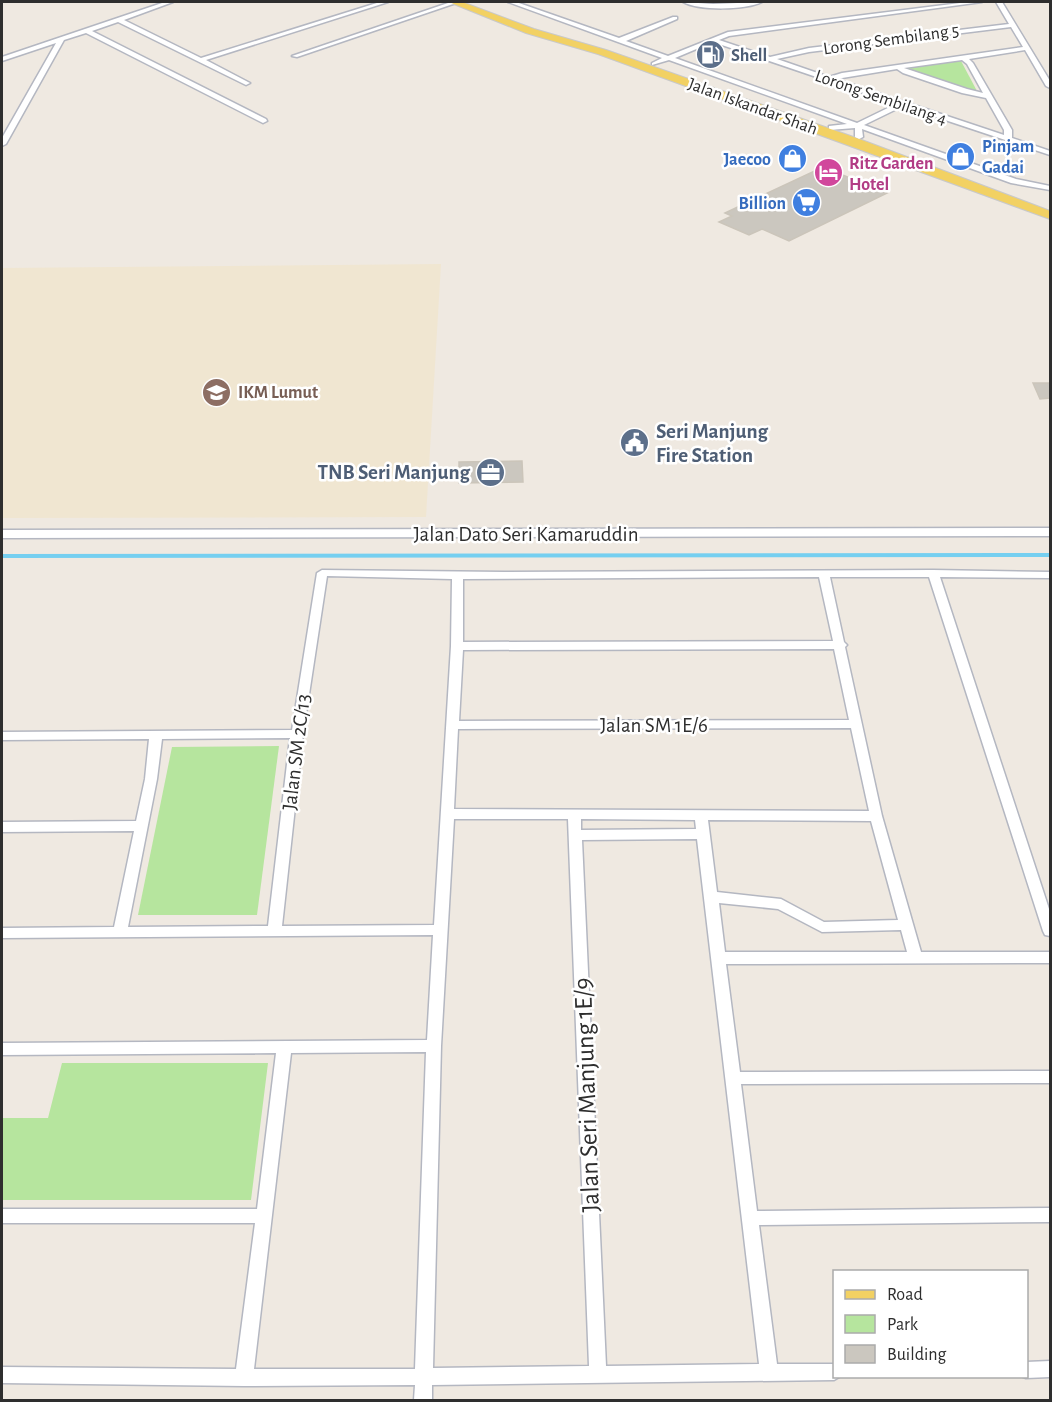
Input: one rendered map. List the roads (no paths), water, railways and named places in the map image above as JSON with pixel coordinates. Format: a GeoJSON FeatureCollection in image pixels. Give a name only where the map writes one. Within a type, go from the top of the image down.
{"type":"FeatureCollection","features":[{"type":"Feature","properties":{"kind":"main road","name":"Jalan Iskandar Shah"},"geometry":{"type":"LineString","coordinates":[[455,2],[539,34],[612,55],[1050,215]]}},
{"type":"Feature","properties":{"kind":"main road","name":"Jalan Iskandar Shah"},"geometry":{"type":"LineString","coordinates":[[481,2],[556,27],[832,128],[859,131],[1050,207]]}},
{"type":"Feature","properties":{"kind":"main road"},"geometry":{"type":"LineString","coordinates":[[507,22],[526,21],[520,15]]}},
{"type":"Feature","properties":{"kind":"main road"},"geometry":{"type":"LineString","coordinates":[[539,34],[534,27],[556,27]]}},
{"type":"Feature","properties":{"kind":"street"},"geometry":{"type":"LineString","coordinates":[[2,59],[170,2]]}},
{"type":"Feature","properties":{"kind":"street"},"geometry":{"type":"LineString","coordinates":[[200,60],[385,2]]}},
{"type":"Feature","properties":{"kind":"street"},"geometry":{"type":"LineString","coordinates":[[427,2],[442,7]]}},
{"type":"Feature","properties":{"kind":"street"},"geometry":{"type":"LineString","coordinates":[[295,56],[455,2]]}},
{"type":"Feature","properties":{"kind":"street"},"geometry":{"type":"LineString","coordinates":[[511,2],[670,57],[859,131],[1014,181],[1050,188]]}},
{"type":"Feature","properties":{"kind":"street"},"geometry":{"type":"LineString","coordinates":[[686,2],[720,6],[759,2]]}},
{"type":"Feature","properties":{"kind":"street"},"geometry":{"type":"LineString","coordinates":[[654,64],[738,32],[979,2]]}},
{"type":"Feature","properties":{"kind":"street"},"geometry":{"type":"LineString","coordinates":[[999,2],[1048,78],[1050,86]]}},
{"type":"Feature","properties":{"kind":"street"},"geometry":{"type":"LineString","coordinates":[[621,40],[675,18]]}},
{"type":"Feature","properties":{"kind":"street"},"geometry":{"type":"LineString","coordinates":[[118,19],[246,83]]}},
{"type":"Feature","properties":{"kind":"street","name":"Lorong Sembilang 5"},"geometry":{"type":"LineString","coordinates":[[770,59],[799,52],[1013,25]]}},
{"type":"Feature","properties":{"kind":"street"},"geometry":{"type":"LineString","coordinates":[[85,30],[263,121]]}},
{"type":"Feature","properties":{"kind":"street"},"geometry":{"type":"LineString","coordinates":[[2,144],[62,38]]}},
{"type":"Feature","properties":{"kind":"street","name":"Lorong Sembilang 4"},"geometry":{"type":"LineString","coordinates":[[713,40],[1050,153]]}},
{"type":"Feature","properties":{"kind":"street"},"geometry":{"type":"LineString","coordinates":[[828,79],[1027,48]]}},
{"type":"Feature","properties":{"kind":"street"},"geometry":{"type":"LineString","coordinates":[[963,57],[970,63],[1010,133],[1008,140]]}},
{"type":"Feature","properties":{"kind":"street"},"geometry":{"type":"LineString","coordinates":[[899,67],[904,72],[965,92],[989,96]]}},
{"type":"Feature","properties":{"kind":"street"},"geometry":{"type":"LineString","coordinates":[[859,131],[902,104]]}},
{"type":"Feature","properties":{"kind":"street","name":"Jalan Dato Seri Kamaruddin"},"geometry":{"type":"LineString","coordinates":[[2,534],[1050,532]]}},
{"type":"Feature","properties":{"kind":"street","name":"Jalan SM 2C/13"},"geometry":{"type":"LineString","coordinates":[[274,931],[297,734],[322,573],[458,575]]}},
{"type":"Feature","properties":{"kind":"street"},"geometry":{"type":"LineString","coordinates":[[933,573],[1050,931]]}},
{"type":"Feature","properties":{"kind":"street"},"geometry":{"type":"LineString","coordinates":[[423,1401],[434,1046],[457,646],[458,575],[933,573],[1050,577]]}},
{"type":"Feature","properties":{"kind":"street"},"geometry":{"type":"LineString","coordinates":[[824,574],[876,816],[916,958]]}},
{"type":"Feature","properties":{"kind":"street"},"geometry":{"type":"LineString","coordinates":[[457,646],[841,645]]}},
{"type":"Feature","properties":{"kind":"street","name":"Jalan SM 1E/6"},"geometry":{"type":"LineString","coordinates":[[452,725],[857,724]]}},
{"type":"Feature","properties":{"kind":"street"},"geometry":{"type":"LineString","coordinates":[[120,932],[151,779],[156,734]]}},
{"type":"Feature","properties":{"kind":"street"},"geometry":{"type":"LineString","coordinates":[[2,736],[297,734]]}},
{"type":"Feature","properties":{"kind":"street"},"geometry":{"type":"LineString","coordinates":[[446,814],[876,816]]}},
{"type":"Feature","properties":{"kind":"street","name":"Jalan Seri Manjung 1E/9"},"geometry":{"type":"LineString","coordinates":[[574,814],[597,1375]]}},
{"type":"Feature","properties":{"kind":"street"},"geometry":{"type":"LineString","coordinates":[[702,814],[769,1373]]}},
{"type":"Feature","properties":{"kind":"street"},"geometry":{"type":"LineString","coordinates":[[2,827],[140,826]]}},
{"type":"Feature","properties":{"kind":"street"},"geometry":{"type":"LineString","coordinates":[[575,835],[704,834]]}},
{"type":"Feature","properties":{"kind":"street"},"geometry":{"type":"LineString","coordinates":[[711,897],[781,904],[822,927],[907,925]]}},
{"type":"Feature","properties":{"kind":"street"},"geometry":{"type":"LineString","coordinates":[[2,933],[440,930]]}},
{"type":"Feature","properties":{"kind":"street"},"geometry":{"type":"LineString","coordinates":[[719,958],[1050,958]]}},
{"type":"Feature","properties":{"kind":"street"},"geometry":{"type":"LineString","coordinates":[[2,1049],[434,1046]]}},
{"type":"Feature","properties":{"kind":"street"},"geometry":{"type":"LineString","coordinates":[[244,1378],[284,1048]]}},
{"type":"Feature","properties":{"kind":"street"},"geometry":{"type":"LineString","coordinates":[[733,1078],[1050,1077]]}},
{"type":"Feature","properties":{"kind":"street"},"geometry":{"type":"LineString","coordinates":[[750,1218],[1050,1215]]}},
{"type":"Feature","properties":{"kind":"street"},"geometry":{"type":"LineString","coordinates":[[2,1216],[264,1216]]}},
{"type":"Feature","properties":{"kind":"street"},"geometry":{"type":"LineString","coordinates":[[1028,1370],[1050,1369]]}},
{"type":"Feature","properties":{"kind":"street"},"geometry":{"type":"LineString","coordinates":[[2,1375],[244,1378],[833,1372]]}},
{"type":"Feature","properties":{"kind":"waterway"},"geometry":{"type":"LineString","coordinates":[[2,556],[1050,555]]}},
{"type":"Feature","properties":{"kind":"place","name":"Shell"},"geometry":{"type":"Point","coordinates":[710,55]}},
{"type":"Feature","properties":{"kind":"place","name":"Pinjam Gadai"},"geometry":{"type":"Point","coordinates":[961,156]}},
{"type":"Feature","properties":{"kind":"place","name":"Jaecoo"},"geometry":{"type":"Point","coordinates":[792,159]}},
{"type":"Feature","properties":{"kind":"place","name":"Ritz Garden Hotel"},"geometry":{"type":"Point","coordinates":[828,173]}},
{"type":"Feature","properties":{"kind":"place","name":"Billion"},"geometry":{"type":"Point","coordinates":[807,203]}},
{"type":"Feature","properties":{"kind":"place","name":"IKM Lumut"},"geometry":{"type":"Point","coordinates":[217,392]}},
{"type":"Feature","properties":{"kind":"place","name":"Seri Manjung Fire Station"},"geometry":{"type":"Point","coordinates":[635,443]}},
{"type":"Feature","properties":{"kind":"place","name":"TNB Seri Manjung"},"geometry":{"type":"Point","coordinates":[491,472]}}]}
